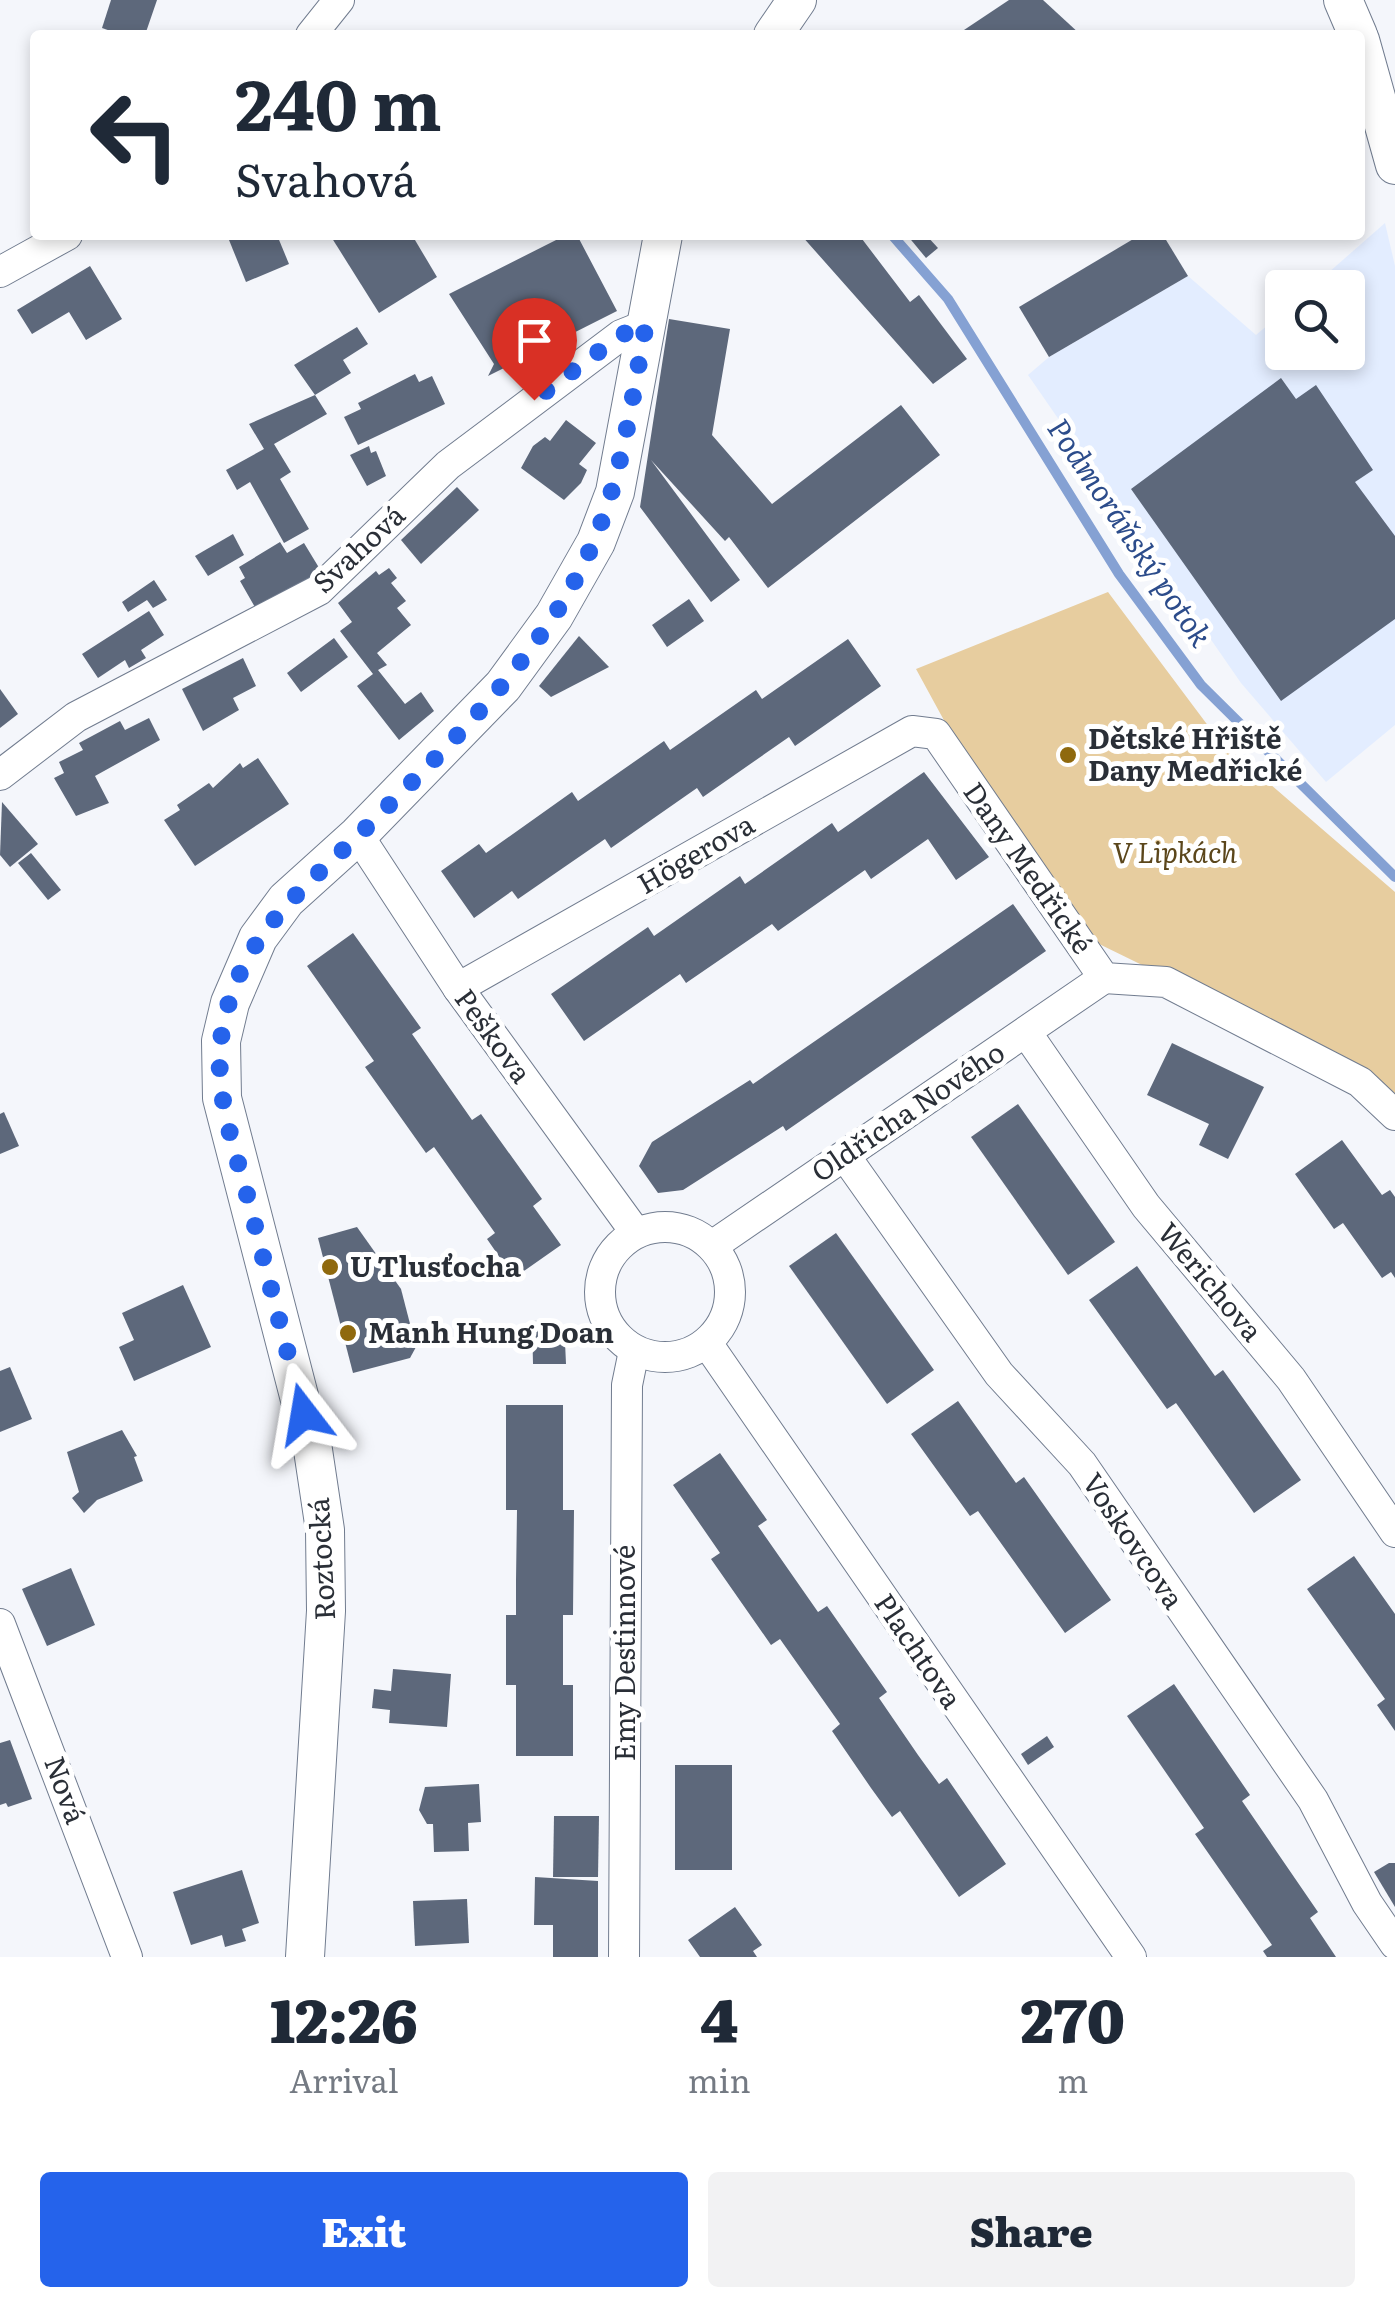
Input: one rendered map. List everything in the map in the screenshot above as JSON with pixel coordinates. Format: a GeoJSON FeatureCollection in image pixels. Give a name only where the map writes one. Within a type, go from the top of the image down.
{"type":"FeatureCollection","features":[{"type":"Feature","properties":{"kind":"street"},"geometry":{"type":"LineString","coordinates":[[315,30],[339,0]]}},
{"type":"Feature","properties":{"kind":"street"},"geometry":{"type":"LineString","coordinates":[[776,30],[797,0]]}},
{"type":"Feature","properties":{"kind":"street"},"geometry":{"type":"LineString","coordinates":[[1343,0],[1356,30]]}},
{"type":"Feature","properties":{"kind":"street"},"geometry":{"type":"LineString","coordinates":[[1365,59],[1395,166]]}},
{"type":"Feature","properties":{"kind":"street"},"geometry":{"type":"LineString","coordinates":[[0,272],[58,240]]}},
{"type":"Feature","properties":{"kind":"street","name":"Roztocká"},"geometry":{"type":"LineString","coordinates":[[305,1957],[325,1630],[326,1530],[312,1450],[222,1098],[221,1041],[235,984],[258,938],[286,900],[358,835],[503,686],[554,616],[596,542],[615,492],[662,240]]}},
{"type":"Feature","properties":{"kind":"street","name":"Svahová"},"geometry":{"type":"LineString","coordinates":[[0,774],[76,717],[318,590],[448,465],[621,335],[646,324]]}},
{"type":"Feature","properties":{"kind":"street","name":"Högerova"},"geometry":{"type":"LineString","coordinates":[[458,988],[912,731],[936,734]]}},
{"type":"Feature","properties":{"kind":"street","name":"Dany Medřické"},"geometry":{"type":"LineString","coordinates":[[936,734],[1104,978],[1166,982],[1360,1082],[1395,1115]]}},
{"type":"Feature","properties":{"kind":"street","name":"Peškova"},"geometry":{"type":"LineString","coordinates":[[358,835],[458,988],[636,1233]]}},
{"type":"Feature","properties":{"kind":"street","name":"Oldřicha Nového"},"geometry":{"type":"LineString","coordinates":[[712,1246],[1104,978]]}},
{"type":"Feature","properties":{"kind":"street","name":"Werichova"},"geometry":{"type":"LineString","coordinates":[[1026,1032],[1146,1206],[1292,1379],[1395,1532]]}},
{"type":"Feature","properties":{"kind":"street","name":"Voskovcova"},"geometry":{"type":"LineString","coordinates":[[845,1156],[999,1374],[1082,1464],[1312,1800],[1367,1903],[1395,1944]]}},
{"type":"Feature","properties":{"kind":"street"},"geometry":{"type":"LineString","coordinates":[[670,1226],[693,1232],[712,1246],[725,1265],[730,1286],[721,1327],[707,1343],[689,1354],[668,1358],[634,1351],[608,1324],[600,1302],[601,1277],[610,1256],[636,1233],[670,1226]]}},
{"type":"Feature","properties":{"kind":"street","name":"Plachtova"},"geometry":{"type":"LineString","coordinates":[[707,1343],[1131,1957]]}},
{"type":"Feature","properties":{"kind":"street","name":"Emy Destinnové"},"geometry":{"type":"LineString","coordinates":[[624,1957],[627,1386],[634,1351]]}},
{"type":"Feature","properties":{"kind":"street","name":"Nová"},"geometry":{"type":"LineString","coordinates":[[0,1624],[128,1957]]}},
{"type":"Feature","properties":{"kind":"shaded area"},"geometry":{"type":"Polygon","coordinates":[[[1385,223],[1395,266],[1395,725],[1326,782],[1241,683],[1028,375],[1049,357],[1188,276],[1256,335],[1265,327],[1265,370],[1365,370],[1365,270],[1331,270],[1385,223]]]}},
{"type":"Feature","properties":{"kind":"green space","name":"V Lipkách"},"geometry":{"type":"Polygon","coordinates":[[[1108,592],[1218,739],[1395,892],[1395,1104],[1363,1073],[1095,942],[952,735],[916,669],[1108,592]]]}},
{"type":"Feature","properties":{"kind":"building"},"geometry":{"type":"Polygon","coordinates":[[[111,0],[157,0],[147,30],[102,28],[111,0]]]}},
{"type":"Feature","properties":{"kind":"building"},"geometry":{"type":"Polygon","coordinates":[[[1009,0],[1043,0],[1076,30],[964,30],[1009,0]]]}},
{"type":"Feature","properties":{"kind":"building"},"geometry":{"type":"Polygon","coordinates":[[[229,240],[279,240],[289,264],[246,282],[229,240]]]}},
{"type":"Feature","properties":{"kind":"building"},"geometry":{"type":"Polygon","coordinates":[[[333,240],[415,240],[437,277],[379,313],[333,240]]]}},
{"type":"Feature","properties":{"kind":"building"},"geometry":{"type":"Polygon","coordinates":[[[556,240],[580,240],[617,311],[488,376],[494,364],[449,294],[556,240]]]}},
{"type":"Feature","properties":{"kind":"building"},"geometry":{"type":"Polygon","coordinates":[[[805,240],[863,240],[910,302],[919,295],[967,359],[933,384],[805,240]]]}},
{"type":"Feature","properties":{"kind":"building"},"geometry":{"type":"Polygon","coordinates":[[[911,240],[931,240],[938,248],[926,258],[911,240]]]}},
{"type":"Feature","properties":{"kind":"building"},"geometry":{"type":"Polygon","coordinates":[[[1132,240],[1166,240],[1188,276],[1049,357],[1019,307],[1132,240]]]}},
{"type":"Feature","properties":{"kind":"building"},"geometry":{"type":"Polygon","coordinates":[[[90,266],[122,319],[86,340],[69,312],[32,334],[17,310],[90,266]]]}},
{"type":"Feature","properties":{"kind":"building"},"geometry":{"type":"Polygon","coordinates":[[[669,319],[730,329],[712,435],[772,504],[901,405],[940,455],[768,588],[729,537],[725,541],[651,460],[740,580],[711,602],[640,507],[669,319]]]}},
{"type":"Feature","properties":{"kind":"building"},"geometry":{"type":"Polygon","coordinates":[[[357,327],[368,344],[343,360],[351,373],[315,395],[294,365],[357,327]]]}},
{"type":"Feature","properties":{"kind":"building"},"geometry":{"type":"Polygon","coordinates":[[[415,374],[419,382],[432,376],[445,404],[358,445],[344,417],[361,409],[358,403],[415,374]]]}},
{"type":"Feature","properties":{"kind":"building"},"geometry":{"type":"Polygon","coordinates":[[[1281,378],[1296,399],[1316,385],[1373,470],[1355,482],[1395,536],[1395,619],[1281,701],[1131,489],[1281,378]]]}},
{"type":"Feature","properties":{"kind":"building"},"geometry":{"type":"Polygon","coordinates":[[[315,395],[327,414],[274,444],[291,472],[280,479],[309,529],[284,543],[250,482],[237,490],[226,470],[264,449],[249,424],[315,395]]]}},
{"type":"Feature","properties":{"kind":"building"},"geometry":{"type":"Polygon","coordinates":[[[566,420],[596,443],[579,464],[587,470],[581,483],[564,500],[521,468],[533,446],[545,437],[550,441],[566,420]]]}},
{"type":"Feature","properties":{"kind":"building"},"geometry":{"type":"Polygon","coordinates":[[[369,446],[371,453],[376,451],[386,476],[367,486],[350,455],[369,446]]]}},
{"type":"Feature","properties":{"kind":"building"},"geometry":{"type":"Polygon","coordinates":[[[457,487],[479,510],[421,564],[401,540],[457,487]]]}},
{"type":"Feature","properties":{"kind":"building"},"geometry":{"type":"Polygon","coordinates":[[[233,534],[244,555],[208,576],[195,556],[233,534]]]}},
{"type":"Feature","properties":{"kind":"building"},"geometry":{"type":"Polygon","coordinates":[[[280,542],[287,553],[304,543],[321,571],[256,609],[240,581],[245,578],[239,567],[280,542]]]}},
{"type":"Feature","properties":{"kind":"building"},"geometry":{"type":"Polygon","coordinates":[[[389,568],[397,578],[391,583],[406,601],[397,608],[411,625],[377,653],[387,665],[378,670],[405,704],[421,692],[434,711],[399,740],[357,686],[373,674],[340,631],[352,622],[338,603],[376,571],[379,575],[389,568]]]}},
{"type":"Feature","properties":{"kind":"building"},"geometry":{"type":"Polygon","coordinates":[[[154,580],[167,600],[153,608],[147,600],[128,612],[122,602],[154,580]]]}},
{"type":"Feature","properties":{"kind":"building"},"geometry":{"type":"Polygon","coordinates":[[[689,599],[704,621],[667,647],[652,625],[689,599]]]}},
{"type":"Feature","properties":{"kind":"building"},"geometry":{"type":"Polygon","coordinates":[[[149,611],[164,635],[141,650],[146,658],[129,668],[125,660],[98,678],[82,654],[149,611]]]}},
{"type":"Feature","properties":{"kind":"building"},"geometry":{"type":"Polygon","coordinates":[[[579,636],[609,667],[551,697],[539,686],[579,636]]]}},
{"type":"Feature","properties":{"kind":"building"},"geometry":{"type":"Polygon","coordinates":[[[334,638],[348,657],[301,692],[287,673],[334,638]]]}},
{"type":"Feature","properties":{"kind":"building"},"geometry":{"type":"Polygon","coordinates":[[[848,639],[881,686],[795,746],[789,737],[703,797],[697,788],[611,848],[605,839],[518,899],[512,891],[474,918],[441,871],[479,844],[486,853],[572,792],[578,801],[664,741],[670,750],[756,690],[762,699],[848,639]]]}},
{"type":"Feature","properties":{"kind":"building"},"geometry":{"type":"Polygon","coordinates":[[[243,658],[256,686],[233,698],[239,710],[203,731],[182,689],[243,658]]]}},
{"type":"Feature","properties":{"kind":"building"},"geometry":{"type":"Polygon","coordinates":[[[0,689],[18,714],[0,728],[0,689]]]}},
{"type":"Feature","properties":{"kind":"building"},"geometry":{"type":"Polygon","coordinates":[[[149,718],[160,740],[95,776],[109,803],[76,816],[54,778],[64,773],[59,762],[83,750],[79,743],[120,721],[125,730],[149,718]]]}},
{"type":"Feature","properties":{"kind":"building"},"geometry":{"type":"Polygon","coordinates":[[[258,758],[289,804],[195,866],[164,820],[180,810],[177,805],[209,783],[213,788],[240,763],[243,768],[258,758]]]}},
{"type":"Feature","properties":{"kind":"building"},"geometry":{"type":"Polygon","coordinates":[[[924,772],[989,857],[956,880],[928,839],[871,879],[865,870],[778,931],[772,924],[686,983],[680,974],[584,1041],[551,994],[648,927],[654,936],[740,876],[745,884],[832,823],[838,832],[924,772]]]}},
{"type":"Feature","properties":{"kind":"building"},"geometry":{"type":"Polygon","coordinates":[[[2,802],[38,844],[10,867],[0,855],[2,802]]]}},
{"type":"Feature","properties":{"kind":"building"},"geometry":{"type":"Polygon","coordinates":[[[31,853],[61,890],[48,900],[18,863],[31,853]]]}},
{"type":"Feature","properties":{"kind":"building"},"geometry":{"type":"Polygon","coordinates":[[[1013,904],[1046,951],[786,1131],[783,1126],[683,1190],[658,1193],[639,1166],[652,1142],[750,1080],[753,1084],[1013,904]]]}},
{"type":"Feature","properties":{"kind":"building"},"geometry":{"type":"Polygon","coordinates":[[[353,933],[421,1028],[412,1034],[472,1120],[481,1114],[542,1199],[533,1206],[561,1245],[514,1278],[487,1239],[495,1233],[434,1147],[426,1153],[365,1067],[374,1061],[307,966],[353,933]]]}},
{"type":"Feature","properties":{"kind":"building"},"geometry":{"type":"Polygon","coordinates":[[[1172,1043],[1264,1087],[1228,1159],[1199,1145],[1209,1124],[1147,1095],[1172,1043]]]}},
{"type":"Feature","properties":{"kind":"building"},"geometry":{"type":"Polygon","coordinates":[[[1018,1104],[1115,1242],[1068,1275],[971,1137],[1018,1104]]]}},
{"type":"Feature","properties":{"kind":"building"},"geometry":{"type":"Polygon","coordinates":[[[4,1112],[19,1146],[0,1154],[0,1114],[4,1112]]]}},
{"type":"Feature","properties":{"kind":"building"},"geometry":{"type":"Polygon","coordinates":[[[1342,1140],[1382,1195],[1390,1190],[1395,1197],[1395,1278],[1391,1272],[1382,1278],[1343,1223],[1334,1229],[1295,1174],[1342,1140]]]}},
{"type":"Feature","properties":{"kind":"building"},"geometry":{"type":"Polygon","coordinates":[[[357,1227],[401,1289],[416,1347],[410,1358],[353,1373],[318,1238],[357,1227]]]}},
{"type":"Feature","properties":{"kind":"building"},"geometry":{"type":"Polygon","coordinates":[[[836,1233],[934,1370],[887,1404],[789,1266],[836,1233]]]}},
{"type":"Feature","properties":{"kind":"building"},"geometry":{"type":"Polygon","coordinates":[[[1137,1266],[1215,1376],[1223,1370],[1301,1480],[1254,1513],[1176,1403],[1167,1409],[1089,1300],[1137,1266]]]}},
{"type":"Feature","properties":{"kind":"building"},"geometry":{"type":"Polygon","coordinates":[[[183,1285],[211,1347],[134,1381],[119,1347],[134,1340],[122,1313],[183,1285]]]}},
{"type":"Feature","properties":{"kind":"building"},"geometry":{"type":"Polygon","coordinates":[[[555,1320],[555,1342],[565,1342],[566,1364],[533,1364],[532,1321],[555,1320]]]}},
{"type":"Feature","properties":{"kind":"building"},"geometry":{"type":"Polygon","coordinates":[[[10,1367],[32,1419],[0,1432],[0,1371],[10,1367]]]}},
{"type":"Feature","properties":{"kind":"building"},"geometry":{"type":"Polygon","coordinates":[[[958,1401],[1016,1483],[1024,1477],[1111,1600],[1065,1633],[978,1511],[970,1516],[911,1434],[958,1401]]]}},
{"type":"Feature","properties":{"kind":"building"},"geometry":{"type":"Polygon","coordinates":[[[506,1405],[563,1405],[563,1510],[574,1510],[573,1615],[563,1615],[563,1685],[573,1685],[573,1756],[516,1756],[516,1685],[506,1685],[506,1615],[516,1615],[517,1510],[506,1510],[506,1405]]]}},
{"type":"Feature","properties":{"kind":"building"},"geometry":{"type":"Polygon","coordinates":[[[122,1430],[137,1456],[134,1457],[143,1481],[97,1500],[84,1513],[72,1498],[79,1492],[67,1452],[122,1430]]]}},
{"type":"Feature","properties":{"kind":"building"},"geometry":{"type":"Polygon","coordinates":[[[720,1453],[767,1520],[758,1526],[818,1612],[827,1606],[887,1692],[879,1698],[918,1755],[939,1784],[947,1778],[1006,1864],[959,1897],[900,1811],[892,1817],[871,1788],[832,1731],[840,1724],[780,1639],[771,1645],[711,1559],[720,1553],[673,1485],[720,1453]]]}},
{"type":"Feature","properties":{"kind":"building"},"geometry":{"type":"Polygon","coordinates":[[[1354,1556],[1395,1614],[1395,1731],[1377,1705],[1385,1699],[1307,1589],[1354,1556]]]}},
{"type":"Feature","properties":{"kind":"building"},"geometry":{"type":"Polygon","coordinates":[[[71,1568],[95,1625],[47,1646],[22,1589],[71,1568]]]}},
{"type":"Feature","properties":{"kind":"building"},"geometry":{"type":"Polygon","coordinates":[[[393,1669],[451,1674],[447,1727],[389,1723],[390,1710],[372,1708],[374,1689],[391,1691],[393,1669]]]}},
{"type":"Feature","properties":{"kind":"building"},"geometry":{"type":"Polygon","coordinates":[[[1174,1684],[1250,1795],[1242,1801],[1318,1912],[1310,1918],[1336,1957],[1267,1957],[1263,1951],[1272,1945],[1195,1834],[1204,1828],[1127,1716],[1174,1684]]]}},
{"type":"Feature","properties":{"kind":"building"},"geometry":{"type":"Polygon","coordinates":[[[1047,1736],[1054,1747],[1028,1765],[1021,1754],[1047,1736]]]}},
{"type":"Feature","properties":{"kind":"building"},"geometry":{"type":"Polygon","coordinates":[[[10,1740],[32,1799],[8,1807],[6,1803],[0,1805],[0,1743],[10,1740]]]}},
{"type":"Feature","properties":{"kind":"building"},"geometry":{"type":"Polygon","coordinates":[[[675,1765],[732,1765],[732,1870],[675,1870],[675,1765]]]}},
{"type":"Feature","properties":{"kind":"building"},"geometry":{"type":"Polygon","coordinates":[[[479,1784],[481,1822],[468,1823],[469,1851],[434,1852],[433,1824],[427,1824],[419,1810],[425,1787],[479,1784]]]}},
{"type":"Feature","properties":{"kind":"building"},"geometry":{"type":"Polygon","coordinates":[[[554,1816],[599,1816],[598,1877],[553,1877],[554,1816]]]}},
{"type":"Feature","properties":{"kind":"building"},"geometry":{"type":"Polygon","coordinates":[[[1395,1863],[1395,1907],[1374,1872],[1395,1863]]]}},
{"type":"Feature","properties":{"kind":"building"},"geometry":{"type":"Polygon","coordinates":[[[242,1870],[259,1923],[242,1929],[246,1941],[225,1947],[222,1935],[191,1945],[173,1892],[242,1870]]]}},
{"type":"Feature","properties":{"kind":"building"},"geometry":{"type":"Polygon","coordinates":[[[535,1877],[598,1881],[598,1957],[553,1957],[553,1925],[534,1925],[535,1877]]]}},
{"type":"Feature","properties":{"kind":"building"},"geometry":{"type":"Polygon","coordinates":[[[467,1899],[469,1943],[415,1946],[413,1901],[467,1899]]]}},
{"type":"Feature","properties":{"kind":"building"},"geometry":{"type":"Polygon","coordinates":[[[735,1907],[762,1945],[753,1951],[757,1957],[700,1957],[688,1940],[735,1907]]]}},
{"type":"Feature","properties":{"kind":"waterway","name":"Podmoráňský potok"},"geometry":{"type":"LineString","coordinates":[[896,240],[948,299],[1119,574],[1201,685],[1395,877]]}},
{"type":"Feature","properties":{"kind":"place","name":"Dětské Hřiště Dany Medřické"},"geometry":{"type":"Point","coordinates":[1068,755]}},
{"type":"Feature","properties":{"kind":"place","name":"U Tlusťocha"},"geometry":{"type":"Point","coordinates":[330,1267]}},
{"type":"Feature","properties":{"kind":"place","name":"Manh Hung Doan"},"geometry":{"type":"Point","coordinates":[348,1333]}},
{"type":"Feature","properties":{"kind":"route"},"geometry":{"type":"LineString","coordinates":[[304,1414],[222,1098],[221,1041],[235,984],[258,938],[286,900],[416,778],[503,686],[554,616],[596,542],[615,492],[646,324],[621,335],[534,400]]}}]}
